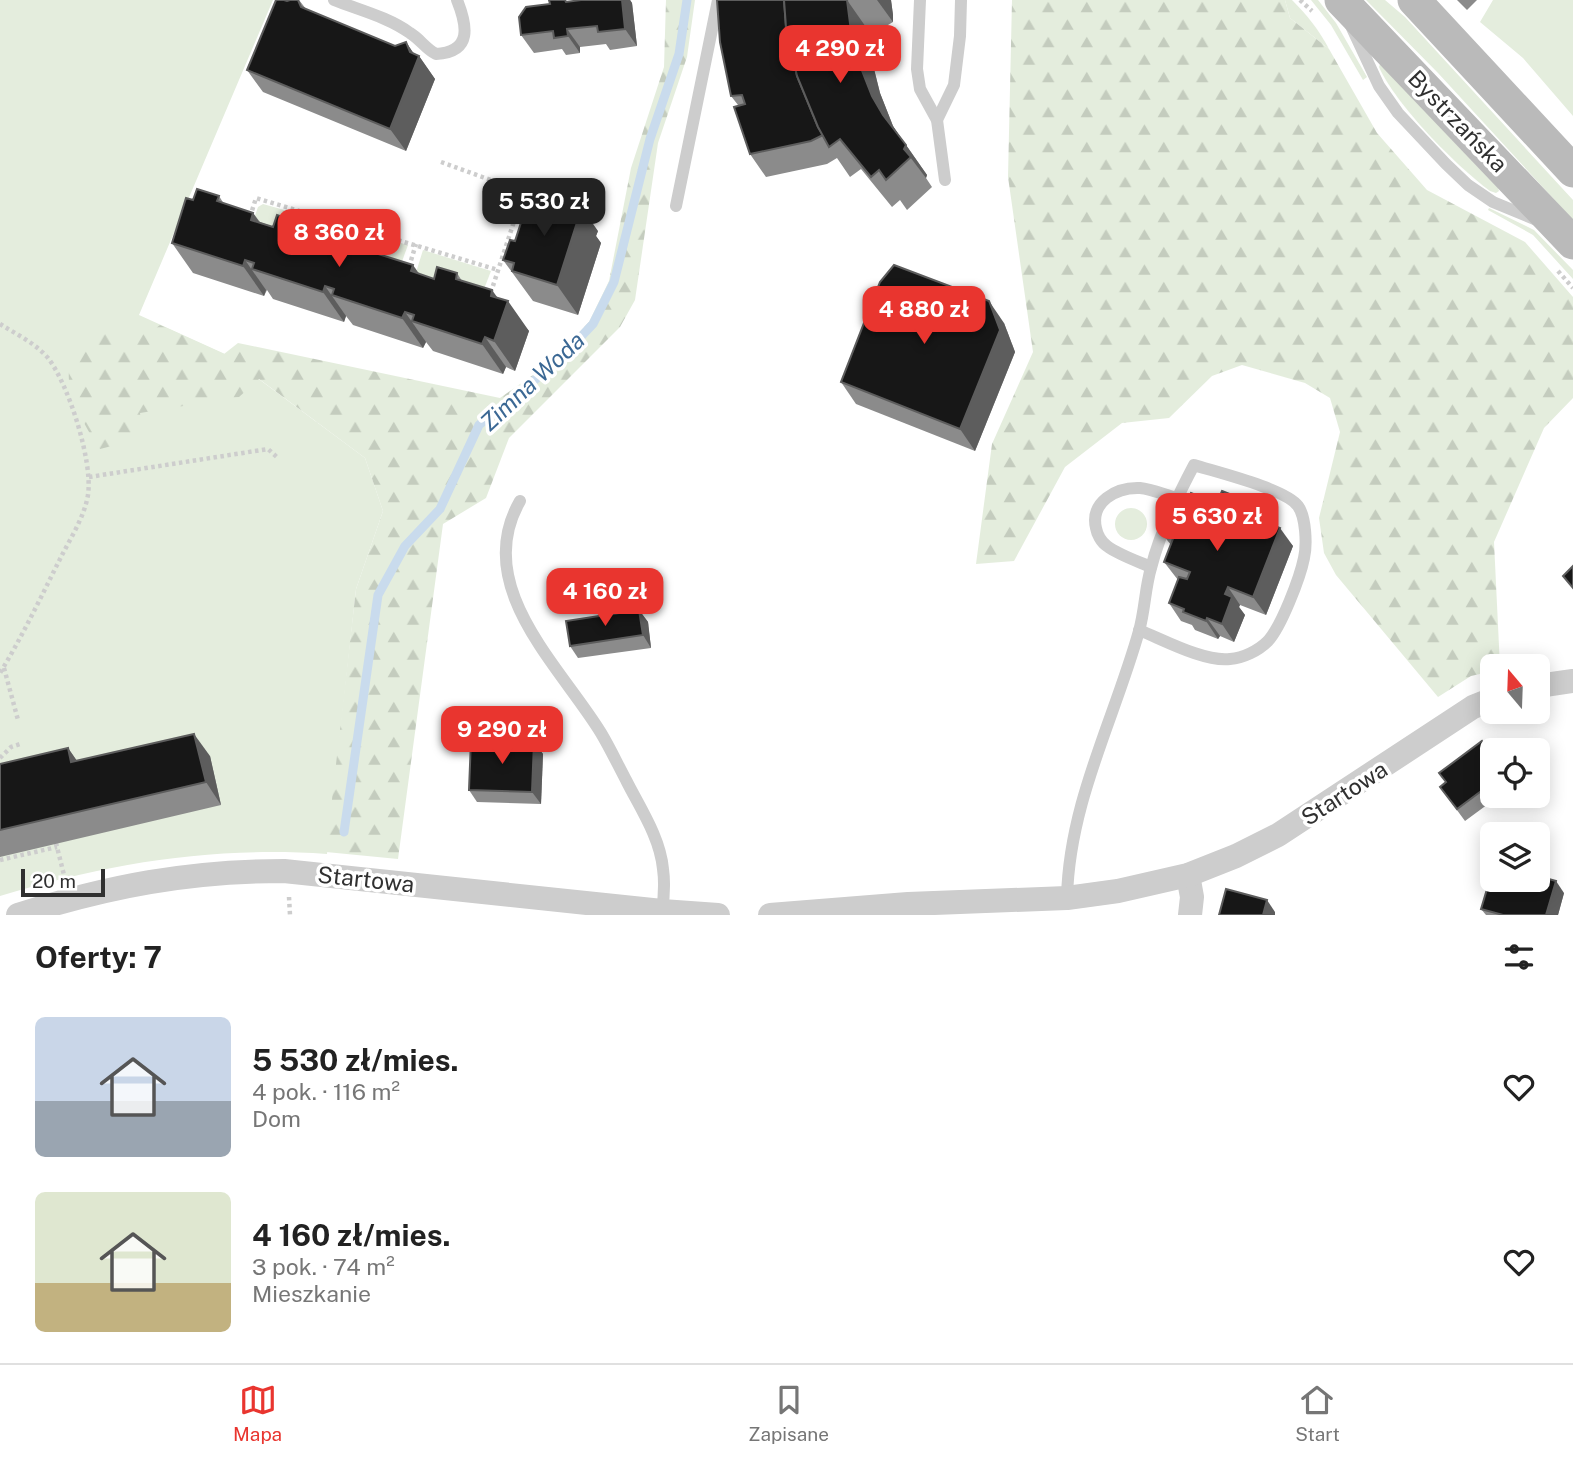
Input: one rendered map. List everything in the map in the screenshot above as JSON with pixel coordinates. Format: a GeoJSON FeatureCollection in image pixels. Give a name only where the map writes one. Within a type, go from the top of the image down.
{"type":"FeatureCollection","features":[{"type":"Feature","properties":{"kind":"main road","name":"Bystrzańska"},"geometry":{"type":"LineString","coordinates":[[1340,0],[1567,237]]}},
{"type":"Feature","properties":{"kind":"main road"},"geometry":{"type":"LineString","coordinates":[[1413,0],[1573,171]]}},
{"type":"Feature","properties":{"kind":"street"},"geometry":{"type":"LineString","coordinates":[[1550,684],[1573,681]]}},
{"type":"Feature","properties":{"kind":"street","name":"Startowa"},"geometry":{"type":"LineString","coordinates":[[770,915],[908,904],[1067,898],[1118,891],[1188,875],[1236,856],[1278,835],[1480,704]]}},
{"type":"Feature","properties":{"kind":"street","name":"Startowa"},"geometry":{"type":"LineString","coordinates":[[18,915],[97,891],[146,881],[227,872],[273,871],[718,915]]}},
{"type":"Feature","properties":{"kind":"street"},"geometry":{"type":"LineString","coordinates":[[1188,875],[1192,897],[1190,915]]}},
{"type":"Feature","properties":{"kind":"lane"},"geometry":{"type":"LineString","coordinates":[[334,0],[397,25],[412,34],[427,50],[436,54],[451,51],[463,40],[466,29],[457,0]]}},
{"type":"Feature","properties":{"kind":"lane"},"geometry":{"type":"LineString","coordinates":[[676,206],[718,0]]}},
{"type":"Feature","properties":{"kind":"lane"},"geometry":{"type":"LineString","coordinates":[[920,0],[918,79],[920,89],[937,120],[945,180]]}},
{"type":"Feature","properties":{"kind":"lane"},"geometry":{"type":"LineString","coordinates":[[937,120],[954,85],[961,0]]}},
{"type":"Feature","properties":{"kind":"lane"},"geometry":{"type":"LineString","coordinates":[[1067,898],[1067,877],[1092,766],[1139,630],[1151,567],[1177,498],[1194,465],[1286,495],[1299,507],[1305,537],[1305,557],[1286,608],[1270,639],[1249,653],[1233,659],[1215,660],[1139,630]]}},
{"type":"Feature","properties":{"kind":"lane"},"geometry":{"type":"LineString","coordinates":[[1151,567],[1106,546],[1097,534],[1095,510],[1104,500],[1120,490],[1141,488],[1177,498]]}},
{"type":"Feature","properties":{"kind":"lane"},"geometry":{"type":"LineString","coordinates":[[520,501],[511,516],[506,537],[508,579],[515,603],[530,630],[601,734],[648,824],[663,867],[662,911]]}},
{"type":"Feature","properties":{"kind":"path"},"geometry":{"type":"LineString","coordinates":[[441,162],[523,194],[487,304]]}},
{"type":"Feature","properties":{"kind":"path"},"geometry":{"type":"LineString","coordinates":[[247,226],[256,198],[498,270]]}},
{"type":"Feature","properties":{"kind":"path"},"geometry":{"type":"LineString","coordinates":[[326,252],[334,221]]}},
{"type":"Feature","properties":{"kind":"path"},"geometry":{"type":"LineString","coordinates":[[405,277],[416,244]]}},
{"type":"Feature","properties":{"kind":"path"},"geometry":{"type":"LineString","coordinates":[[503,253],[517,257]]}},
{"type":"Feature","properties":{"kind":"path"},"geometry":{"type":"LineString","coordinates":[[0,324],[35,346],[48,358],[57,372],[84,448],[89,477],[82,515],[0,674]]}},
{"type":"Feature","properties":{"kind":"path"},"geometry":{"type":"LineString","coordinates":[[89,477],[268,449],[278,458]]}},
{"type":"Feature","properties":{"kind":"path"},"geometry":{"type":"LineString","coordinates":[[4,668],[18,720]]}},
{"type":"Feature","properties":{"kind":"path"},"geometry":{"type":"LineString","coordinates":[[0,758],[11,747],[20,744]]}},
{"type":"Feature","properties":{"kind":"path"},"geometry":{"type":"LineString","coordinates":[[0,860],[57,845],[65,882]]}},
{"type":"Feature","properties":{"kind":"path"},"geometry":{"type":"LineString","coordinates":[[289,889],[290,915]]}},
{"type":"Feature","properties":{"kind":"green space"},"geometry":{"type":"Polygon","coordinates":[[[0,0],[273,0],[139,315],[225,354],[365,458],[383,511],[356,589],[327,854],[243,853],[162,860],[81,874],[0,896],[0,0]]]}},
{"type":"Feature","properties":{"kind":"green space"},"geometry":{"type":"Polygon","coordinates":[[[666,0],[695,0],[687,57],[658,143],[635,300],[620,327],[509,438],[486,498],[443,524],[398,859],[326,852],[356,589],[383,511],[365,458],[259,379],[239,397],[140,413],[143,438],[100,449],[73,398],[70,367],[93,328],[120,335],[127,328],[148,334],[160,325],[224,354],[238,343],[500,398],[550,363],[589,322],[609,281],[631,168],[664,67],[666,0]]]}},
{"type":"Feature","properties":{"kind":"green space"},"geometry":{"type":"Polygon","coordinates":[[[1012,0],[1285,0],[1290,18],[1329,49],[1377,133],[1427,190],[1525,242],[1573,297],[1573,398],[1544,428],[1494,542],[1499,654],[1480,654],[1480,674],[1471,676],[1438,697],[1336,575],[1324,553],[1319,518],[1340,432],[1330,398],[1305,383],[1242,365],[1212,376],[1169,418],[1122,423],[1065,467],[1014,561],[976,564],[992,444],[1033,352],[1008,177],[1012,0]]]}},
{"type":"Feature","properties":{"kind":"green space"},"geometry":{"type":"Polygon","coordinates":[[[1285,0],[1292,0],[1303,11],[1329,49],[1290,18],[1285,0]]]}},
{"type":"Feature","properties":{"kind":"green space"},"geometry":{"type":"Polygon","coordinates":[[[1311,0],[1318,0],[1336,23],[1367,77],[1363,80],[1331,25],[1311,0]]]}},
{"type":"Feature","properties":{"kind":"green space"},"geometry":{"type":"Polygon","coordinates":[[[1366,0],[1385,0],[1405,17],[1573,200],[1573,220],[1438,73],[1366,0]]]}},
{"type":"Feature","properties":{"kind":"green space"},"geometry":{"type":"Polygon","coordinates":[[[1493,0],[1573,0],[1573,116],[1523,58],[1480,22],[1493,0]]]}},
{"type":"Feature","properties":{"kind":"green space"},"geometry":{"type":"Polygon","coordinates":[[[1380,64],[1499,191],[1490,191],[1476,180],[1428,134],[1387,82],[1380,64]]]}},
{"type":"Feature","properties":{"kind":"green space"},"geometry":{"type":"Polygon","coordinates":[[[263,204],[327,222],[320,250],[249,233],[258,207],[263,204]]]}},
{"type":"Feature","properties":{"kind":"green space"},"geometry":{"type":"Polygon","coordinates":[[[1489,208],[1534,230],[1573,270],[1573,279],[1533,235],[1488,210],[1489,208]]]}},
{"type":"Feature","properties":{"kind":"green space"},"geometry":{"type":"Polygon","coordinates":[[[341,226],[408,245],[397,275],[332,255],[341,226]]]}},
{"type":"Feature","properties":{"kind":"green space"},"geometry":{"type":"Polygon","coordinates":[[[423,250],[491,271],[479,302],[413,282],[423,250]]]}},
{"type":"Feature","properties":{"kind":"green space"},"geometry":{"type":"Polygon","coordinates":[[[1131,508],[1143,512],[1147,524],[1143,536],[1131,540],[1119,536],[1115,524],[1119,512],[1131,508]]]}},
{"type":"Feature","properties":{"kind":"building"},"geometry":{"type":"Polygon","coordinates":[[[276,0],[298,0],[301,7],[395,46],[406,42],[410,52],[419,56],[390,129],[247,70],[276,0]]]}},
{"type":"Feature","properties":{"kind":"building"},"geometry":{"type":"Polygon","coordinates":[[[549,0],[622,0],[625,29],[598,32],[597,26],[567,29],[568,36],[554,38],[553,31],[521,35],[519,17],[526,7],[550,4],[549,0]]]}},
{"type":"Feature","properties":{"kind":"building"},"geometry":{"type":"Polygon","coordinates":[[[717,0],[784,0],[786,27],[797,76],[823,135],[811,141],[750,154],[734,107],[745,104],[742,95],[731,96],[720,42],[717,0]]]}},
{"type":"Feature","properties":{"kind":"building"},"geometry":{"type":"Polygon","coordinates":[[[784,0],[847,0],[859,63],[872,96],[906,145],[904,149],[911,157],[886,180],[879,170],[871,177],[840,139],[829,147],[797,76],[786,27],[784,0]]]}},
{"type":"Feature","properties":{"kind":"building"},"geometry":{"type":"Polygon","coordinates":[[[197,189],[219,196],[217,201],[253,213],[251,220],[273,227],[277,215],[298,222],[296,227],[333,239],[331,245],[353,252],[357,241],[377,247],[375,253],[413,265],[411,271],[434,279],[437,267],[457,273],[456,279],[492,290],[491,296],[508,301],[494,341],[485,337],[482,344],[412,321],[414,315],[405,312],[402,318],[332,295],[334,289],[325,286],[323,292],[252,269],[254,263],[245,260],[243,266],[172,243],[186,198],[193,200],[197,189]]]}},
{"type":"Feature","properties":{"kind":"building"},"geometry":{"type":"Polygon","coordinates":[[[538,189],[577,201],[574,211],[580,213],[557,285],[512,271],[514,263],[503,260],[510,240],[515,241],[527,204],[533,206],[538,189]]]}},
{"type":"Feature","properties":{"kind":"building"},"geometry":{"type":"Polygon","coordinates":[[[894,265],[989,301],[1000,330],[960,429],[841,382],[880,282],[894,265]]]}},
{"type":"Feature","properties":{"kind":"building"},"geometry":{"type":"Polygon","coordinates":[[[1222,491],[1260,506],[1255,518],[1280,528],[1253,597],[1228,587],[1225,594],[1232,597],[1222,624],[1183,612],[1184,609],[1169,603],[1179,577],[1187,579],[1190,572],[1164,562],[1174,536],[1160,531],[1167,513],[1181,519],[1191,493],[1217,503],[1222,491]]]}},
{"type":"Feature","properties":{"kind":"building"},"geometry":{"type":"Polygon","coordinates":[[[1573,566],[1573,588],[1563,576],[1573,566]]]}},
{"type":"Feature","properties":{"kind":"building"},"geometry":{"type":"Polygon","coordinates":[[[639,610],[643,635],[570,646],[566,621],[639,610]]]}},
{"type":"Feature","properties":{"kind":"building"},"geometry":{"type":"Polygon","coordinates":[[[194,734],[206,782],[0,830],[0,764],[68,748],[71,762],[194,734]]]}},
{"type":"Feature","properties":{"kind":"building"},"geometry":{"type":"Polygon","coordinates":[[[471,740],[534,742],[532,792],[469,790],[471,740]]]}},
{"type":"Feature","properties":{"kind":"building"},"geometry":{"type":"Polygon","coordinates":[[[1480,742],[1480,792],[1457,809],[1440,787],[1446,782],[1439,773],[1480,742]]]}},
{"type":"Feature","properties":{"kind":"building"},"geometry":{"type":"Polygon","coordinates":[[[1550,879],[1556,881],[1546,915],[1503,915],[1481,909],[1486,892],[1550,892],[1550,879]]]}},
{"type":"Feature","properties":{"kind":"building"},"geometry":{"type":"Polygon","coordinates":[[[1226,889],[1267,900],[1263,915],[1219,915],[1226,889]]]}},
{"type":"Feature","properties":{"kind":"waterway","name":"Zimna Woda"},"geometry":{"type":"LineString","coordinates":[[344,832],[378,595],[405,546],[440,509],[479,425],[557,362],[593,324],[614,282],[650,139],[679,54],[687,0]]}}]}
